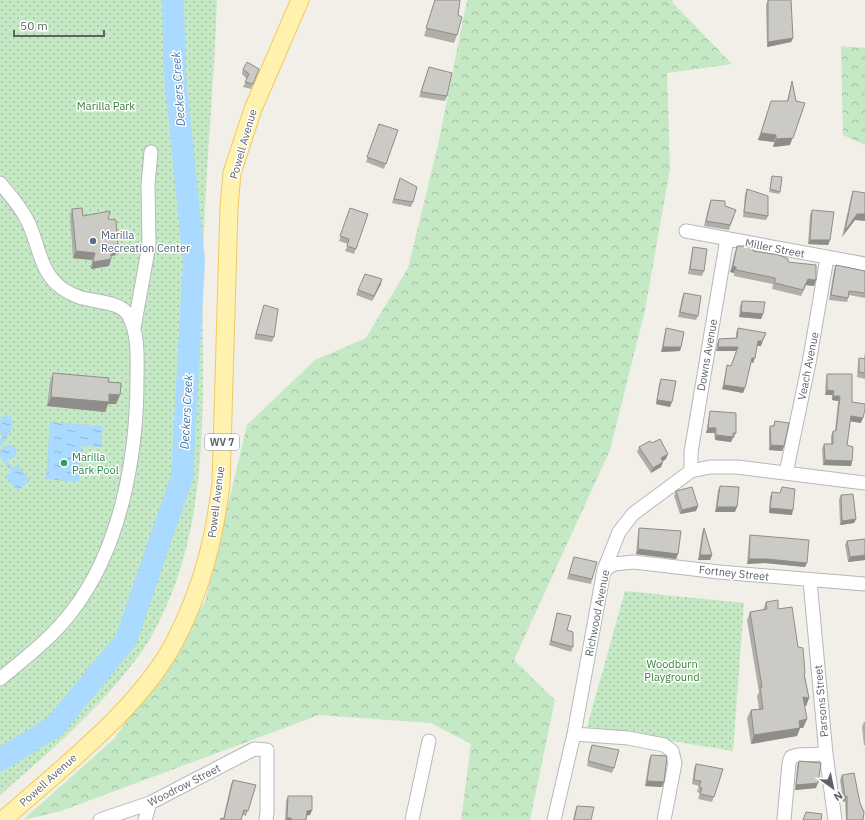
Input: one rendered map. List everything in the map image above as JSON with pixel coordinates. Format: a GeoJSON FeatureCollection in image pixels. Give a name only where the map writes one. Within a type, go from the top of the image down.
{"type":"FeatureCollection","features":[{"type":"Feature","properties":{"kind":"main road","name":"Powell Avenue"},"geometry":{"type":"LineString","coordinates":[[3,820],[119,715],[151,678],[176,641],[200,586],[216,527],[221,484],[229,207],[232,173],[252,109],[300,0]]}},
{"type":"Feature","properties":{"kind":"street"},"geometry":{"type":"LineString","coordinates":[[134,328],[148,245],[148,185],[151,152]]}},
{"type":"Feature","properties":{"kind":"street"},"geometry":{"type":"LineString","coordinates":[[0,183],[28,220],[44,265],[53,281],[66,292],[80,298],[117,307],[128,314],[134,328],[138,354],[131,468],[108,545],[92,580],[73,610],[50,635],[0,679]]}},
{"type":"Feature","properties":{"kind":"street","name":"Miller Street"},"geometry":{"type":"LineString","coordinates":[[686,231],[865,264]]}},
{"type":"Feature","properties":{"kind":"street","name":"Downs Avenue"},"geometry":{"type":"LineString","coordinates":[[691,470],[691,452],[727,239]]}},
{"type":"Feature","properties":{"kind":"street","name":"Veach Avenue"},"geometry":{"type":"LineString","coordinates":[[786,473],[809,363],[827,258]]}},
{"type":"Feature","properties":{"kind":"street","name":"Richwood Avenue"},"geometry":{"type":"LineString","coordinates":[[554,820],[574,734],[604,570],[619,532],[632,514],[691,470],[710,467],[737,467],[865,483]]}},
{"type":"Feature","properties":{"kind":"street","name":"Fortney Street"},"geometry":{"type":"LineString","coordinates":[[604,570],[614,564],[634,562],[810,581],[865,584]]}},
{"type":"Feature","properties":{"kind":"street","name":"Parsons Street"},"geometry":{"type":"LineString","coordinates":[[810,581],[826,754],[835,820]]}},
{"type":"Feature","properties":{"kind":"street"},"geometry":{"type":"LineString","coordinates":[[574,734],[628,738],[664,745],[672,751],[675,763],[664,820]]}},
{"type":"Feature","properties":{"kind":"street"},"geometry":{"type":"LineString","coordinates":[[412,820],[429,741]]}},
{"type":"Feature","properties":{"kind":"street","name":"Woodrow Street"},"geometry":{"type":"LineString","coordinates":[[100,820],[150,803],[254,749],[267,750],[266,820]]}},
{"type":"Feature","properties":{"kind":"street"},"geometry":{"type":"LineString","coordinates":[[784,820],[788,763],[792,757],[798,755],[826,754]]}},
{"type":"Feature","properties":{"kind":"street"},"geometry":{"type":"LineString","coordinates":[[145,820],[150,803]]}},
{"type":"Feature","properties":{"kind":"green space","name":"Marilla Park"},"geometry":{"type":"Polygon","coordinates":[[[0,0],[217,0],[204,228],[200,456],[195,504],[185,551],[170,597],[148,642],[139,655],[101,702],[52,750],[0,795],[0,0]]]}},
{"type":"Feature","properties":{"kind":"green space"},"geometry":{"type":"Polygon","coordinates":[[[467,0],[673,0],[672,2],[732,64],[667,73],[670,169],[645,310],[610,450],[514,660],[555,700],[530,820],[461,820],[471,744],[431,723],[319,715],[61,811],[23,820],[115,738],[205,602],[247,425],[315,360],[366,338],[408,268],[438,145],[467,0]]]}},
{"type":"Feature","properties":{"kind":"green space"},"geometry":{"type":"Polygon","coordinates":[[[841,46],[865,48],[865,145],[843,135],[841,46]]]}},
{"type":"Feature","properties":{"kind":"green space","name":"Woodburn Playground"},"geometry":{"type":"Polygon","coordinates":[[[625,591],[744,603],[733,751],[587,727],[625,591]]]}},
{"type":"Feature","properties":{"kind":"water"},"geometry":{"type":"Polygon","coordinates":[[[5,414],[11,416],[12,428],[0,447],[0,440],[4,434],[0,433],[0,420],[5,414]]]}},
{"type":"Feature","properties":{"kind":"water","name":"Marilla Park Pool"},"geometry":{"type":"Polygon","coordinates":[[[50,422],[103,426],[101,447],[82,446],[79,482],[46,479],[50,422]]]}},
{"type":"Feature","properties":{"kind":"water"},"geometry":{"type":"Polygon","coordinates":[[[4,445],[12,446],[16,449],[17,454],[13,458],[6,459],[13,468],[17,465],[30,481],[17,491],[5,476],[11,471],[0,457],[0,450],[1,451],[4,445]]]}},
{"type":"Feature","properties":{"kind":"building"},"geometry":{"type":"Polygon","coordinates":[[[435,0],[460,0],[458,15],[462,17],[457,35],[426,28],[435,0]]]}},
{"type":"Feature","properties":{"kind":"building"},"geometry":{"type":"Polygon","coordinates":[[[768,0],[791,0],[793,38],[768,42],[768,0]]]}},
{"type":"Feature","properties":{"kind":"building"},"geometry":{"type":"Polygon","coordinates":[[[247,62],[259,69],[253,84],[245,82],[249,74],[243,69],[247,62]]]}},
{"type":"Feature","properties":{"kind":"building"},"geometry":{"type":"Polygon","coordinates":[[[429,67],[452,73],[447,96],[421,92],[429,67]]]}},
{"type":"Feature","properties":{"kind":"building"},"geometry":{"type":"Polygon","coordinates":[[[792,81],[796,101],[805,103],[793,138],[776,139],[776,135],[761,133],[771,101],[788,101],[792,81]]]}},
{"type":"Feature","properties":{"kind":"building"},"geometry":{"type":"Polygon","coordinates":[[[379,124],[398,130],[386,164],[367,157],[379,124]]]}},
{"type":"Feature","properties":{"kind":"building"},"geometry":{"type":"Polygon","coordinates":[[[772,176],[782,177],[780,192],[770,189],[772,176]]]}},
{"type":"Feature","properties":{"kind":"building"},"geometry":{"type":"Polygon","coordinates":[[[400,178],[417,187],[413,202],[394,199],[400,178]]]}},
{"type":"Feature","properties":{"kind":"building"},"geometry":{"type":"Polygon","coordinates":[[[747,189],[768,196],[768,216],[744,212],[747,189]]]}},
{"type":"Feature","properties":{"kind":"building"},"geometry":{"type":"Polygon","coordinates":[[[853,191],[865,193],[865,214],[857,214],[845,231],[853,191]]]}},
{"type":"Feature","properties":{"kind":"building"},"geometry":{"type":"Polygon","coordinates":[[[711,200],[725,201],[725,206],[736,210],[730,225],[706,221],[711,200]]]}},
{"type":"Feature","properties":{"kind":"building","name":"Marilla Recreation Center"},"geometry":{"type":"Polygon","coordinates":[[[82,208],[83,216],[110,211],[108,219],[116,220],[118,248],[111,250],[111,259],[93,262],[95,253],[76,251],[72,209],[82,208]]]}},
{"type":"Feature","properties":{"kind":"building"},"geometry":{"type":"Polygon","coordinates":[[[350,208],[368,214],[356,249],[347,246],[349,239],[340,236],[350,208]]]}},
{"type":"Feature","properties":{"kind":"building"},"geometry":{"type":"Polygon","coordinates":[[[812,210],[834,212],[830,240],[810,240],[812,210]]]}},
{"type":"Feature","properties":{"kind":"building"},"geometry":{"type":"Polygon","coordinates":[[[737,246],[754,246],[753,251],[779,255],[788,259],[788,262],[816,265],[816,280],[808,279],[803,290],[775,283],[775,278],[736,270],[736,267],[733,266],[737,246]]]}},
{"type":"Feature","properties":{"kind":"building"},"geometry":{"type":"Polygon","coordinates":[[[693,247],[707,249],[704,271],[690,269],[693,247]]]}},
{"type":"Feature","properties":{"kind":"building"},"geometry":{"type":"Polygon","coordinates":[[[836,265],[865,271],[865,293],[849,291],[848,298],[831,295],[836,265]]]}},
{"type":"Feature","properties":{"kind":"building"},"geometry":{"type":"Polygon","coordinates":[[[365,274],[382,279],[374,296],[358,290],[365,274]]]}},
{"type":"Feature","properties":{"kind":"building"},"geometry":{"type":"Polygon","coordinates":[[[684,293],[701,296],[698,316],[680,312],[684,293]]]}},
{"type":"Feature","properties":{"kind":"building"},"geometry":{"type":"Polygon","coordinates":[[[742,301],[765,302],[763,314],[741,312],[742,301]]]}},
{"type":"Feature","properties":{"kind":"building"},"geometry":{"type":"Polygon","coordinates":[[[264,305],[278,309],[274,337],[256,334],[264,305]]]}},
{"type":"Feature","properties":{"kind":"building"},"geometry":{"type":"Polygon","coordinates":[[[666,328],[684,332],[681,347],[663,347],[666,328]]]}},
{"type":"Feature","properties":{"kind":"building"},"geometry":{"type":"Polygon","coordinates":[[[738,328],[766,333],[762,341],[758,341],[755,358],[752,358],[745,388],[724,385],[727,365],[731,366],[738,347],[718,347],[719,339],[737,338],[738,328]]]}},
{"type":"Feature","properties":{"kind":"building"},"geometry":{"type":"Polygon","coordinates":[[[859,358],[865,359],[865,373],[859,372],[859,358]]]}},
{"type":"Feature","properties":{"kind":"building"},"geometry":{"type":"Polygon","coordinates":[[[53,373],[109,378],[108,382],[121,383],[120,395],[109,394],[109,402],[51,397],[53,373]]]}},
{"type":"Feature","properties":{"kind":"building"},"geometry":{"type":"Polygon","coordinates":[[[827,374],[852,374],[852,402],[865,404],[863,418],[851,416],[847,445],[853,447],[852,461],[825,460],[824,444],[833,444],[833,431],[836,431],[840,396],[833,396],[834,391],[827,390],[827,374]]]}},
{"type":"Feature","properties":{"kind":"building"},"geometry":{"type":"Polygon","coordinates":[[[661,379],[676,381],[672,402],[657,400],[661,379]]]}},
{"type":"Feature","properties":{"kind":"building"},"geometry":{"type":"Polygon","coordinates":[[[710,411],[736,413],[736,433],[733,433],[733,437],[716,435],[716,428],[708,428],[710,411]]]}},
{"type":"Feature","properties":{"kind":"building"},"geometry":{"type":"Polygon","coordinates":[[[775,421],[789,423],[784,446],[771,445],[770,426],[774,426],[775,421]]]}},
{"type":"Feature","properties":{"kind":"building"},"geometry":{"type":"Polygon","coordinates":[[[660,439],[668,454],[661,458],[663,462],[653,468],[639,447],[650,441],[652,443],[660,439]]]}},
{"type":"Feature","properties":{"kind":"building"},"geometry":{"type":"Polygon","coordinates":[[[720,486],[739,487],[737,507],[717,507],[720,486]]]}},
{"type":"Feature","properties":{"kind":"building"},"geometry":{"type":"Polygon","coordinates":[[[692,487],[698,506],[682,510],[676,491],[692,487]]]}},
{"type":"Feature","properties":{"kind":"building"},"geometry":{"type":"Polygon","coordinates":[[[782,487],[795,489],[793,510],[770,508],[772,492],[780,493],[782,487]]]}},
{"type":"Feature","properties":{"kind":"building"},"geometry":{"type":"Polygon","coordinates":[[[853,494],[856,519],[842,521],[841,495],[853,494]]]}},
{"type":"Feature","properties":{"kind":"building"},"geometry":{"type":"Polygon","coordinates":[[[639,528],[681,531],[678,554],[638,549],[639,528]]]}},
{"type":"Feature","properties":{"kind":"building"},"geometry":{"type":"Polygon","coordinates":[[[704,528],[712,555],[700,555],[704,528]]]}},
{"type":"Feature","properties":{"kind":"building"},"geometry":{"type":"Polygon","coordinates":[[[750,535],[809,540],[807,563],[767,559],[749,559],[750,535]]]}},
{"type":"Feature","properties":{"kind":"building"},"geometry":{"type":"Polygon","coordinates":[[[865,539],[865,555],[850,557],[847,541],[865,539]]]}},
{"type":"Feature","properties":{"kind":"building"},"geometry":{"type":"Polygon","coordinates":[[[574,557],[597,562],[592,579],[569,574],[574,557]]]}},
{"type":"Feature","properties":{"kind":"building"},"geometry":{"type":"Polygon","coordinates":[[[778,600],[778,609],[792,607],[798,647],[803,648],[804,674],[809,698],[803,697],[807,719],[799,721],[800,728],[754,735],[751,710],[763,709],[760,687],[762,687],[750,612],[767,609],[766,602],[778,600]]]}},
{"type":"Feature","properties":{"kind":"building"},"geometry":{"type":"Polygon","coordinates":[[[557,613],[571,616],[567,630],[573,632],[573,647],[551,641],[557,613]]]}},
{"type":"Feature","properties":{"kind":"building"},"geometry":{"type":"Polygon","coordinates":[[[592,745],[619,750],[614,768],[588,761],[592,745]]]}},
{"type":"Feature","properties":{"kind":"building"},"geometry":{"type":"Polygon","coordinates":[[[651,755],[667,756],[664,782],[647,781],[651,755]]]}},
{"type":"Feature","properties":{"kind":"building"},"geometry":{"type":"Polygon","coordinates":[[[799,761],[821,763],[818,783],[796,785],[799,761]]]}},
{"type":"Feature","properties":{"kind":"building"},"geometry":{"type":"Polygon","coordinates":[[[696,764],[723,769],[714,797],[700,794],[702,788],[699,787],[701,781],[694,780],[696,764]]]}},
{"type":"Feature","properties":{"kind":"building"},"geometry":{"type":"Polygon","coordinates":[[[854,773],[860,803],[864,812],[863,820],[847,820],[847,796],[845,797],[842,775],[854,773]]]}},
{"type":"Feature","properties":{"kind":"building"},"geometry":{"type":"Polygon","coordinates":[[[233,780],[256,785],[248,811],[244,810],[241,820],[220,820],[221,818],[224,819],[233,780]]]}},
{"type":"Feature","properties":{"kind":"building"},"geometry":{"type":"Polygon","coordinates":[[[288,796],[312,796],[312,810],[307,811],[306,820],[291,820],[291,818],[287,818],[288,796]]]}},
{"type":"Feature","properties":{"kind":"building"},"geometry":{"type":"Polygon","coordinates":[[[577,806],[594,807],[591,820],[574,820],[577,806]]]}},
{"type":"Feature","properties":{"kind":"building"},"geometry":{"type":"Polygon","coordinates":[[[806,812],[822,814],[821,820],[803,820],[806,812]]]}},
{"type":"Feature","properties":{"kind":"waterway","name":"Deckers Creek"},"geometry":{"type":"LineString","coordinates":[[0,760],[54,727],[126,640],[182,477],[194,261],[175,75],[173,0]]}},
{"type":"Feature","properties":{"kind":"place","name":"Marilla Recreation Center"},"geometry":{"type":"Point","coordinates":[93,241]}},
{"type":"Feature","properties":{"kind":"place","name":"Marilla Park Pool"},"geometry":{"type":"Point","coordinates":[64,463]}}]}
